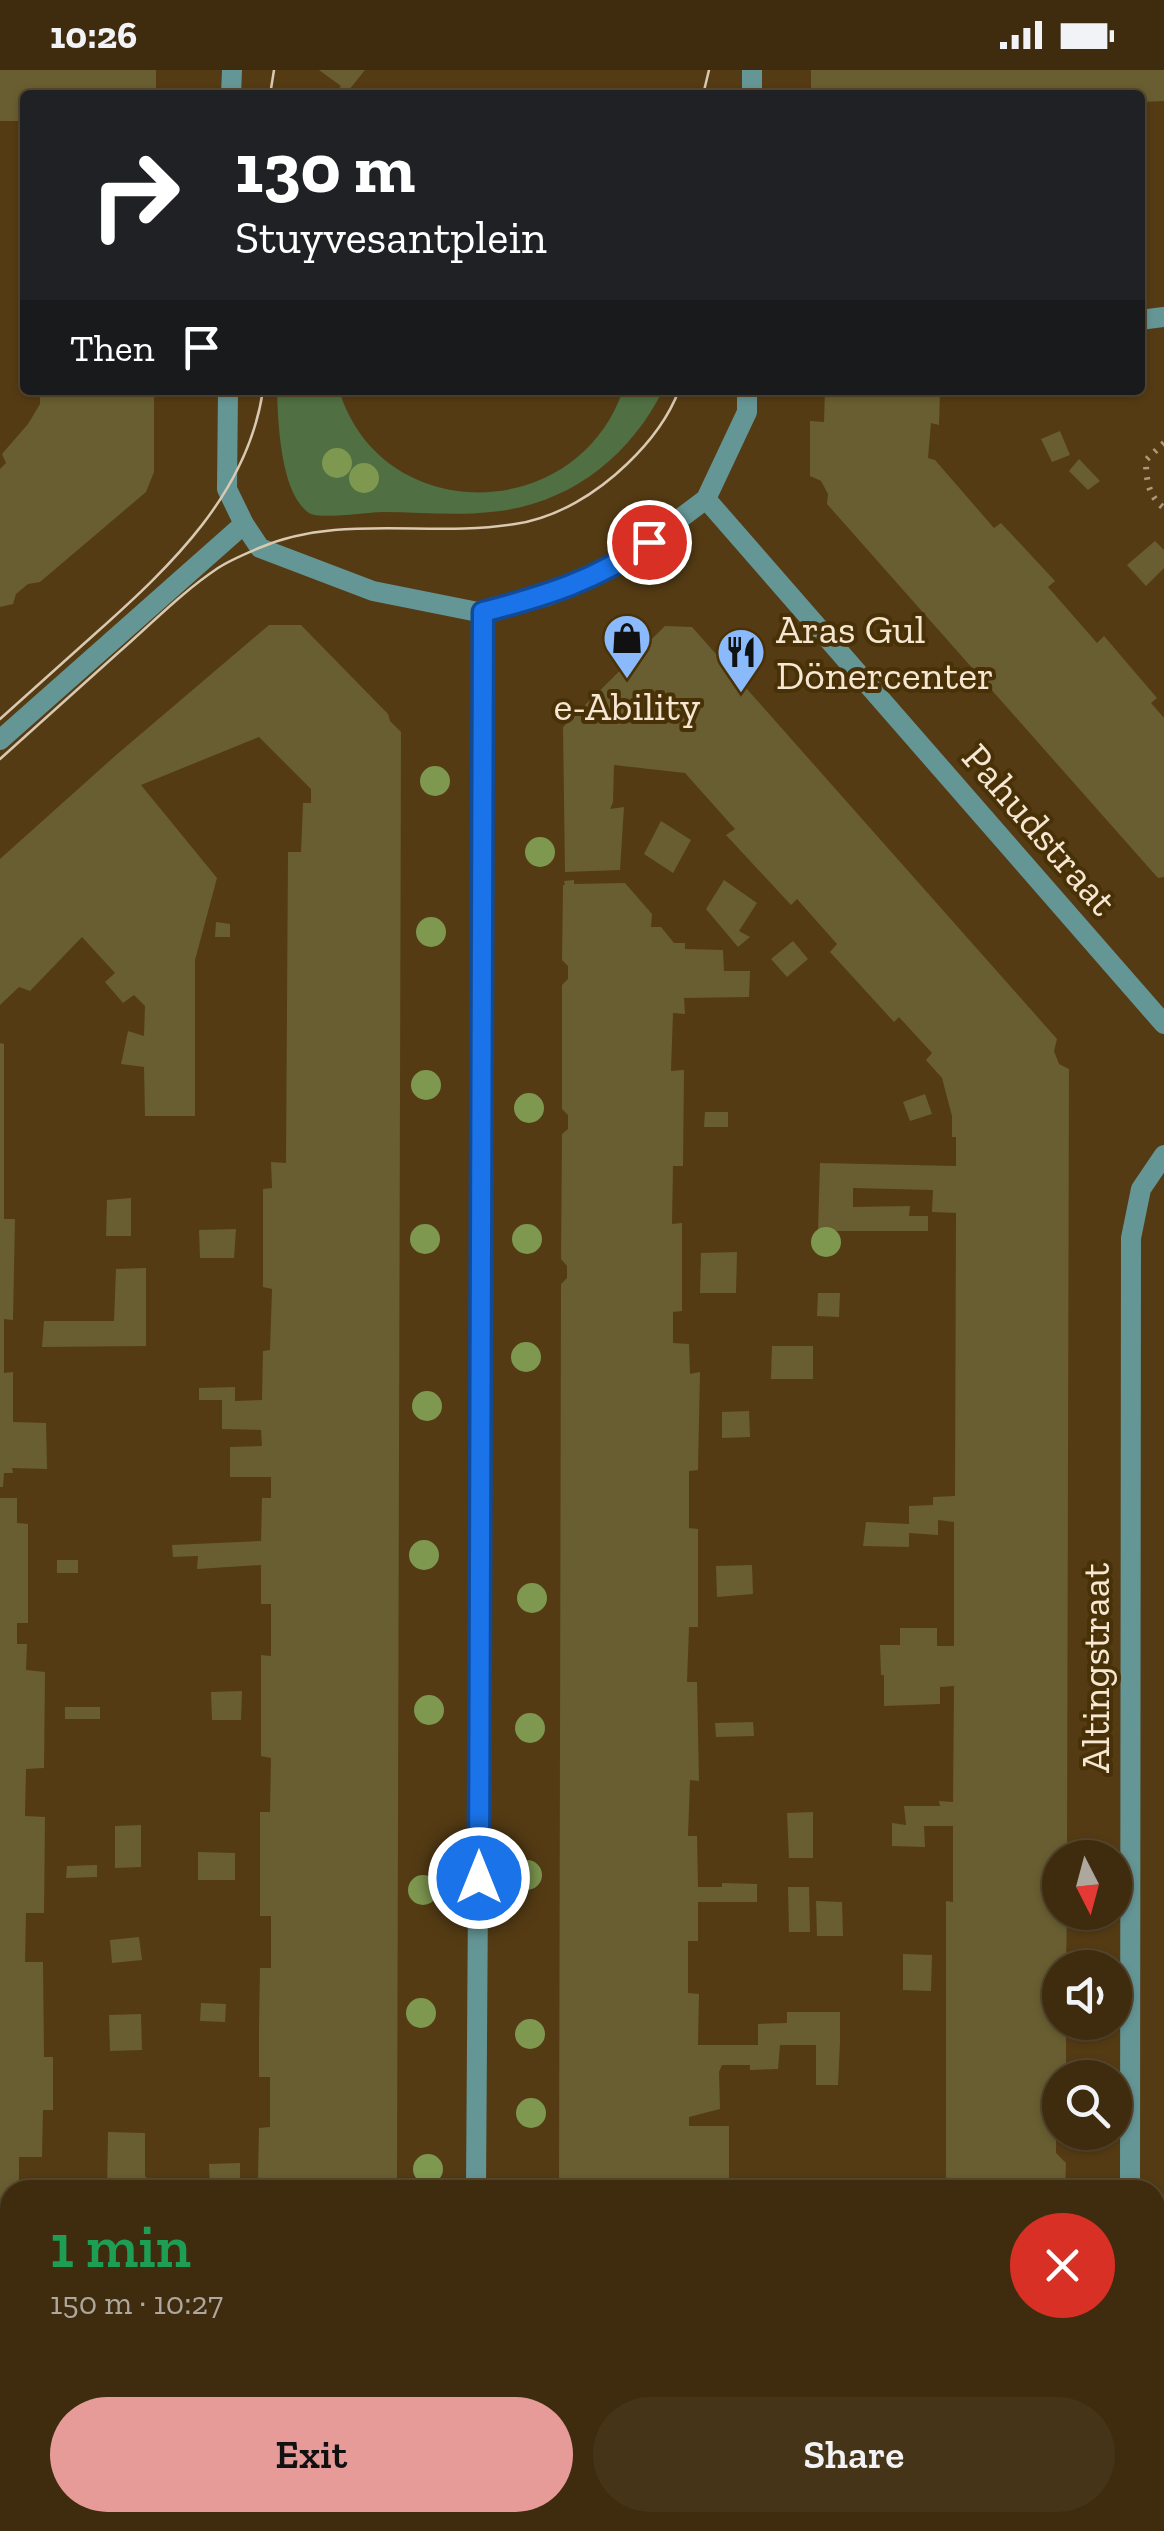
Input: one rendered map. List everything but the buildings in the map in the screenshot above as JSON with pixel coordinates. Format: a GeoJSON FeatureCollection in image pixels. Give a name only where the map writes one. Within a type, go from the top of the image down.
{"type":"FeatureCollection","features":[{"type":"Feature","properties":{"kind":"street"},"geometry":{"type":"LineString","coordinates":[[228,395],[227,489],[260,548],[373,591],[483,612],[547,596],[620,563],[706,499],[747,412],[747,395]]}},
{"type":"Feature","properties":{"kind":"street","name":"Pahudstraat"},"geometry":{"type":"LineString","coordinates":[[706,499],[1164,1024]]}},
{"type":"Feature","properties":{"kind":"street"},"geometry":{"type":"LineString","coordinates":[[0,740],[244,524]]}},
{"type":"Feature","properties":{"kind":"street"},"geometry":{"type":"LineString","coordinates":[[476,2180],[483,612]]}},
{"type":"Feature","properties":{"kind":"street","name":"Altingstraat"},"geometry":{"type":"LineString","coordinates":[[1130,2180],[1130,1238],[1142,1190],[1164,1155]]}},
{"type":"Feature","properties":{"kind":"path"},"geometry":{"type":"LineString","coordinates":[[1164,443],[1146,460],[1146,483],[1164,508]]}},
{"type":"Feature","properties":{"kind":"green space"},"geometry":{"type":"Polygon","coordinates":[[[277,395],[341,395],[361,435],[395,467],[435,486],[480,492],[524,486],[565,466],[599,434],[620,395],[660,395],[633,437],[593,474],[546,500],[478,513],[309,513],[299,503],[286,473],[277,395]]]}},
{"type":"Feature","properties":{"kind":"tram line"},"geometry":{"type":"LineString","coordinates":[[271,90],[274,70]]}},
{"type":"Feature","properties":{"kind":"tram line"},"geometry":{"type":"LineString","coordinates":[[704,90],[709,70]]}},
{"type":"Feature","properties":{"kind":"tram line"},"geometry":{"type":"LineString","coordinates":[[0,719],[125,607],[202,525],[241,462],[262,395]]}},
{"type":"Feature","properties":{"kind":"tram line"},"geometry":{"type":"LineString","coordinates":[[0,759],[179,598],[228,562],[289,537],[321,531],[483,528],[546,516],[589,494],[627,464],[657,430],[677,395]]}},
{"type":"Feature","properties":{"kind":"place","name":"e-Ability"},"geometry":{"type":"Point","coordinates":[627,680]}},
{"type":"Feature","properties":{"kind":"place","name":"Aras Gul Dönercenter"},"geometry":{"type":"Point","coordinates":[741,694]}},
{"type":"Feature","properties":{"kind":"route"},"geometry":{"type":"LineString","coordinates":[[479,1878],[483,612],[547,596],[620,563],[649,542]]}}]}
